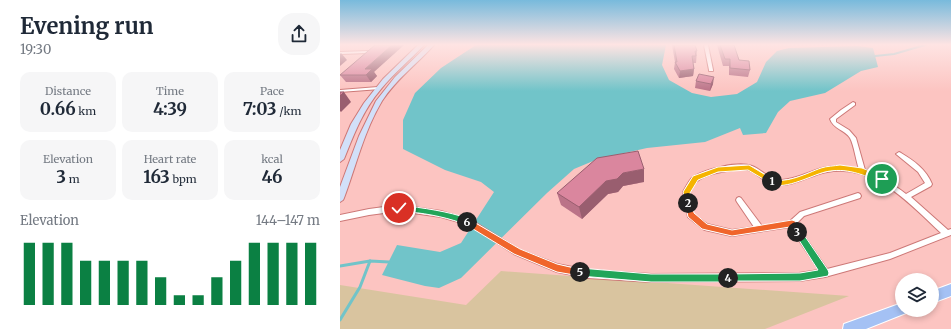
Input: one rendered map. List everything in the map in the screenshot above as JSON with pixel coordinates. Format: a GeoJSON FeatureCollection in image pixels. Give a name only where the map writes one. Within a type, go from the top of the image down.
{"type":"FeatureCollection","features":[{"type":"Feature","properties":{"kind":"main road"},"geometry":{"type":"LineString","coordinates":[[340,159],[358,119],[372,96],[406,60]]}},
{"type":"Feature","properties":{"kind":"main road"},"geometry":{"type":"LineString","coordinates":[[340,198],[371,118],[380,101],[388,89],[416,60]]}},
{"type":"Feature","properties":{"kind":"main road"},"geometry":{"type":"LineString","coordinates":[[371,118],[368,115],[369,112],[382,92],[381,89],[378,88]]}},
{"type":"Feature","properties":{"kind":"main road"},"geometry":{"type":"LineString","coordinates":[[939,294],[951,290]]}},
{"type":"Feature","properties":{"kind":"main road"},"geometry":{"type":"LineString","coordinates":[[849,329],[895,312]]}},
{"type":"Feature","properties":{"kind":"street"},"geometry":{"type":"LineString","coordinates":[[709,60],[711,70]]}},
{"type":"Feature","properties":{"kind":"street"},"geometry":{"type":"LineString","coordinates":[[340,91],[378,88]]}},
{"type":"Feature","properties":{"kind":"street"},"geometry":{"type":"LineString","coordinates":[[356,90],[366,92],[372,96]]}},
{"type":"Feature","properties":{"kind":"street"},"geometry":{"type":"LineString","coordinates":[[853,104],[833,119],[834,123],[847,131],[853,138],[862,170]]}},
{"type":"Feature","properties":{"kind":"street"},"geometry":{"type":"LineString","coordinates":[[899,154],[928,178],[929,184],[906,198]]}},
{"type":"Feature","properties":{"kind":"street"},"geometry":{"type":"LineString","coordinates":[[340,218],[399,208],[441,214],[471,223],[517,252],[557,268],[588,274],[678,279],[800,277],[825,273],[890,256],[949,234],[882,179],[862,170],[840,167],[792,181],[774,183],[749,168],[718,169],[695,178],[686,192],[690,215],[705,227],[732,233],[792,224],[802,214],[858,196]]}},
{"type":"Feature","properties":{"kind":"street"},"geometry":{"type":"LineString","coordinates":[[739,200],[760,229]]}},
{"type":"Feature","properties":{"kind":"street"},"geometry":{"type":"LineString","coordinates":[[792,224],[825,273]]}},
{"type":"Feature","properties":{"kind":"shaded area"},"geometry":{"type":"Polygon","coordinates":[[[501,271],[849,296],[765,329],[340,329],[340,285],[466,305],[501,271]]]}},
{"type":"Feature","properties":{"kind":"water"},"geometry":{"type":"Polygon","coordinates":[[[453,60],[663,60],[662,65],[669,80],[692,93],[711,97],[737,94],[757,82],[768,60],[876,60],[878,67],[861,71],[825,93],[790,101],[778,112],[766,133],[743,135],[740,128],[705,142],[647,148],[598,159],[574,169],[547,193],[461,278],[439,288],[382,275],[397,245],[440,252],[461,243],[494,192],[481,182],[445,170],[403,149],[403,120],[415,93],[441,68],[453,60]]]}},
{"type":"Feature","properties":{"kind":"building"},"geometry":{"type":"Polygon","coordinates":[[[357,60],[375,60],[365,69],[372,69],[366,75],[340,75],[357,60]]]}},
{"type":"Feature","properties":{"kind":"building"},"geometry":{"type":"Polygon","coordinates":[[[677,60],[693,60],[694,69],[680,71],[675,62],[677,62],[677,60]]]}},
{"type":"Feature","properties":{"kind":"building"},"geometry":{"type":"Polygon","coordinates":[[[730,60],[749,61],[750,70],[730,68],[730,60]]]}},
{"type":"Feature","properties":{"kind":"building"},"geometry":{"type":"Polygon","coordinates":[[[699,74],[714,77],[711,84],[696,81],[699,74]]]}},
{"type":"Feature","properties":{"kind":"building"},"geometry":{"type":"Polygon","coordinates":[[[638,151],[644,169],[623,173],[617,179],[606,181],[579,207],[557,193],[597,158],[638,151]]]}},
{"type":"Feature","properties":{"kind":"waterway"},"geometry":{"type":"LineString","coordinates":[[340,266],[370,261]]}},
{"type":"Feature","properties":{"kind":"waterway"},"geometry":{"type":"LineString","coordinates":[[340,320],[360,287],[370,261]]}},
{"type":"Feature","properties":{"kind":"waterway"},"geometry":{"type":"LineString","coordinates":[[370,261],[389,262]]}},
{"type":"Feature","properties":{"kind":"route"},"geometry":{"type":"LineString","coordinates":[[399,208],[451,216],[471,223],[517,252],[535,260],[557,268],[588,274],[678,279],[800,277],[825,273],[792,224],[732,233],[705,227],[690,215],[686,192],[695,178],[718,169],[749,168],[774,183],[792,181],[824,170],[840,167],[862,170],[882,179]]}}]}
